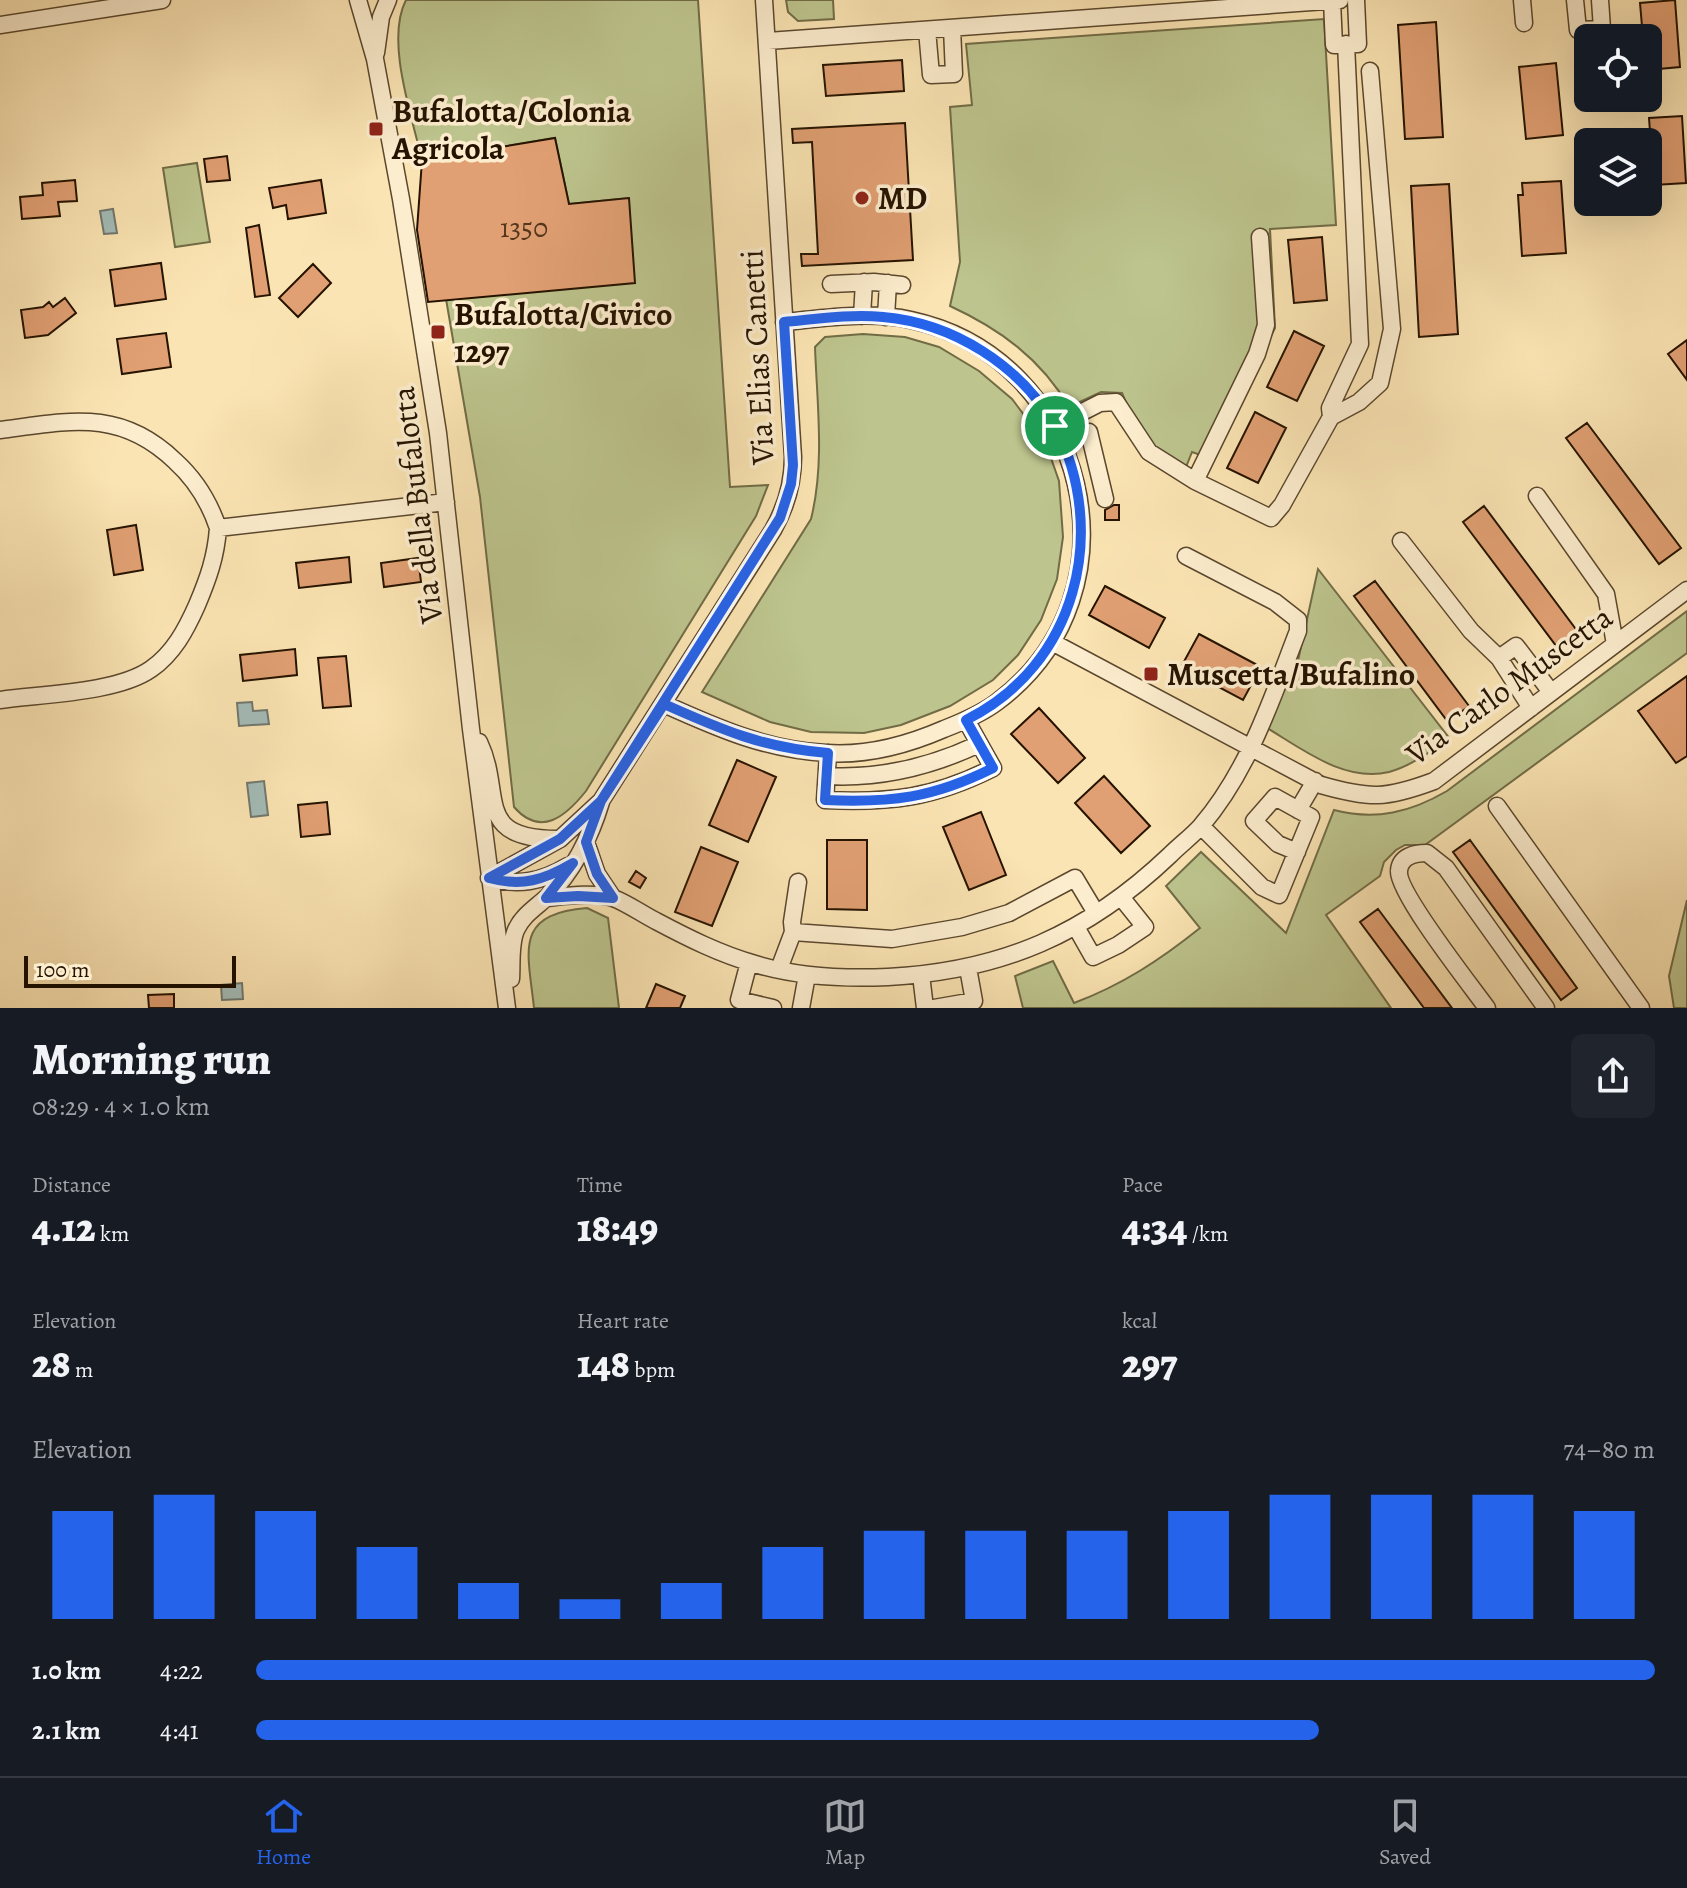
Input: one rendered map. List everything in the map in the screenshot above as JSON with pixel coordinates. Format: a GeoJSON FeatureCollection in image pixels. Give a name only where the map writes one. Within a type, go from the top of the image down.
{"type":"FeatureCollection","features":[{"type":"Feature","properties":{"kind":"street"},"geometry":{"type":"LineString","coordinates":[[0,25],[162,0]]}},
{"type":"Feature","properties":{"kind":"street","name":"Via della Bufalotta"},"geometry":{"type":"LineString","coordinates":[[358,0],[375,59],[404,212],[438,433],[489,878],[509,1008]]}},
{"type":"Feature","properties":{"kind":"street"},"geometry":{"type":"LineString","coordinates":[[375,59],[381,17],[388,0]]}},
{"type":"Feature","properties":{"kind":"street","name":"Via Elias Canetti"},"geometry":{"type":"LineString","coordinates":[[601,801],[773,530],[785,506],[791,484],[793,457],[764,0]]}},
{"type":"Feature","properties":{"kind":"street"},"geometry":{"type":"LineString","coordinates":[[768,41],[1340,0]]}},
{"type":"Feature","properties":{"kind":"street"},"geometry":{"type":"LineString","coordinates":[[1332,1],[1334,45],[1358,44],[1356,0]]}},
{"type":"Feature","properties":{"kind":"street"},"geometry":{"type":"LineString","coordinates":[[1522,0],[1524,23]]}},
{"type":"Feature","properties":{"kind":"street"},"geometry":{"type":"LineString","coordinates":[[1575,0],[1578,30],[1602,29],[1600,0]]}},
{"type":"Feature","properties":{"kind":"street"},"geometry":{"type":"LineString","coordinates":[[927,30],[931,75],[954,74],[952,28]]}},
{"type":"Feature","properties":{"kind":"street"},"geometry":{"type":"LineString","coordinates":[[1331,417],[1330,408],[1360,344],[1346,44]]}},
{"type":"Feature","properties":{"kind":"street"},"geometry":{"type":"LineString","coordinates":[[1055,426],[1100,403],[1116,402],[1149,452],[1195,481],[1271,518],[1282,505],[1331,417],[1359,402],[1380,383],[1392,329],[1370,71]]}},
{"type":"Feature","properties":{"kind":"street"},"geometry":{"type":"LineString","coordinates":[[1195,481],[1257,354],[1266,325],[1260,237]]}},
{"type":"Feature","properties":{"kind":"street"},"geometry":{"type":"LineString","coordinates":[[862,316],[864,282]]}},
{"type":"Feature","properties":{"kind":"street"},"geometry":{"type":"LineString","coordinates":[[831,284],[895,284],[886,317]]}},
{"type":"Feature","properties":{"kind":"street"},"geometry":{"type":"LineString","coordinates":[[664,704],[753,741],[786,749],[862,752],[897,745],[966,720],[1010,691],[1052,642],[1073,594],[1081,525],[1077,482],[1055,426],[1023,383],[978,348],[932,326],[886,317],[862,316],[784,322]]}},
{"type":"Feature","properties":{"kind":"street"},"geometry":{"type":"LineString","coordinates":[[0,430],[87,421],[127,428],[162,448],[194,479],[213,511],[218,528],[212,570],[192,617],[170,651],[153,668],[117,684],[0,700]]}},
{"type":"Feature","properties":{"kind":"street"},"geometry":{"type":"LineString","coordinates":[[1089,432],[1105,499]]}},
{"type":"Feature","properties":{"kind":"street"},"geometry":{"type":"LineString","coordinates":[[1070,459],[1095,451]]}},
{"type":"Feature","properties":{"kind":"street"},"geometry":{"type":"LineString","coordinates":[[1077,482],[1101,476]]}},
{"type":"Feature","properties":{"kind":"street"},"geometry":{"type":"LineString","coordinates":[[1537,496],[1606,594],[1615,644]]}},
{"type":"Feature","properties":{"kind":"street"},"geometry":{"type":"LineString","coordinates":[[218,528],[446,502]]}},
{"type":"Feature","properties":{"kind":"street"},"geometry":{"type":"LineString","coordinates":[[1401,541],[1471,631],[1499,658],[1531,708]]}},
{"type":"Feature","properties":{"kind":"street"},"geometry":{"type":"LineString","coordinates":[[546,898],[613,898],[708,949],[807,975],[871,978],[968,968],[1010,957],[1076,927],[1121,897],[1201,826],[1252,748],[1298,631],[1298,620],[1275,602],[1186,556]]}},
{"type":"Feature","properties":{"kind":"street","name":"Via Carlo Muscetta"},"geometry":{"type":"LineString","coordinates":[[1052,642],[1315,781],[1359,796],[1384,796],[1434,781],[1687,590]]}},
{"type":"Feature","properties":{"kind":"street"},"geometry":{"type":"LineString","coordinates":[[1499,658],[1516,646],[1551,692]]}},
{"type":"Feature","properties":{"kind":"street"},"geometry":{"type":"LineString","coordinates":[[828,753],[825,800],[868,801],[929,794],[961,784],[993,768],[966,720]]}},
{"type":"Feature","properties":{"kind":"street"},"geometry":{"type":"LineString","coordinates":[[471,729],[485,755],[491,801],[500,819],[524,835],[560,839]]}},
{"type":"Feature","properties":{"kind":"street"},"geometry":{"type":"LineString","coordinates":[[827,776],[900,772],[949,758],[979,744]]}},
{"type":"Feature","properties":{"kind":"street"},"geometry":{"type":"LineString","coordinates":[[1298,810],[1315,781]]}},
{"type":"Feature","properties":{"kind":"street"},"geometry":{"type":"LineString","coordinates":[[1201,826],[1262,887],[1279,895],[1297,852],[1311,817],[1275,797],[1254,821],[1278,844],[1297,852]]}},
{"type":"Feature","properties":{"kind":"street"},"geometry":{"type":"LineString","coordinates":[[489,878],[560,839],[601,801]]}},
{"type":"Feature","properties":{"kind":"street"},"geometry":{"type":"LineString","coordinates":[[509,1008],[515,934],[524,918],[546,898],[573,863],[586,842],[601,801]]}},
{"type":"Feature","properties":{"kind":"street"},"geometry":{"type":"LineString","coordinates":[[1497,806],[1641,1008]]}},
{"type":"Feature","properties":{"kind":"street"},"geometry":{"type":"LineString","coordinates":[[586,842],[597,874],[613,898]]}},
{"type":"Feature","properties":{"kind":"street"},"geometry":{"type":"LineString","coordinates":[[1487,1008],[1418,911],[1398,875],[1400,865],[1410,855],[1427,853],[1446,868],[1546,1008]]}},
{"type":"Feature","properties":{"kind":"street"},"geometry":{"type":"LineString","coordinates":[[489,878],[524,883],[546,878],[573,863]]}},
{"type":"Feature","properties":{"kind":"street"},"geometry":{"type":"LineString","coordinates":[[793,932],[892,939],[962,927],[1009,913],[1075,878],[1096,913]]}},
{"type":"Feature","properties":{"kind":"street"},"geometry":{"type":"LineString","coordinates":[[779,969],[793,932],[798,882]]}},
{"type":"Feature","properties":{"kind":"street"},"geometry":{"type":"LineString","coordinates":[[1076,927],[1093,957],[1145,927],[1121,897]]}},
{"type":"Feature","properties":{"kind":"street"},"geometry":{"type":"LineString","coordinates":[[749,962],[739,1000],[773,1008]]}},
{"type":"Feature","properties":{"kind":"street"},"geometry":{"type":"LineString","coordinates":[[934,1008],[974,1001],[968,968]]}},
{"type":"Feature","properties":{"kind":"street"},"geometry":{"type":"LineString","coordinates":[[801,1008],[807,975]]}},
{"type":"Feature","properties":{"kind":"street"},"geometry":{"type":"LineString","coordinates":[[921,975],[925,1008]]}},
{"type":"Feature","properties":{"kind":"green space"},"geometry":{"type":"Polygon","coordinates":[[[406,0],[698,0],[730,487],[768,485],[756,516],[586,791],[562,815],[543,822],[524,816],[514,807],[480,497],[446,299],[629,198],[569,204],[555,138],[422,160],[399,57],[400,17],[406,0]]]}},
{"type":"Feature","properties":{"kind":"green space"},"geometry":{"type":"Polygon","coordinates":[[[786,0],[833,0],[834,19],[798,21],[788,12],[786,0]]]}},
{"type":"Feature","properties":{"kind":"green space"},"geometry":{"type":"Polygon","coordinates":[[[1324,19],[1336,225],[1270,229],[1275,328],[1209,458],[1192,452],[1184,472],[1146,448],[1122,393],[1101,392],[1069,407],[1046,374],[1018,347],[950,306],[960,262],[950,107],[972,105],[966,44],[1324,19]]]}},
{"type":"Feature","properties":{"kind":"green space"},"geometry":{"type":"Polygon","coordinates":[[[197,163],[210,242],[175,247],[163,168],[197,163]]]}},
{"type":"Feature","properties":{"kind":"green space"},"geometry":{"type":"Polygon","coordinates":[[[863,334],[905,337],[939,347],[979,371],[1012,399],[1046,444],[1059,481],[1063,537],[1057,579],[1041,620],[1018,655],[993,680],[950,706],[901,725],[864,733],[811,732],[770,722],[702,692],[811,519],[819,455],[815,347],[825,337],[863,334]]]}},
{"type":"Feature","properties":{"kind":"green space"},"geometry":{"type":"Polygon","coordinates":[[[1318,569],[1450,739],[1421,758],[1389,772],[1355,772],[1322,761],[1262,725],[1298,661],[1318,569]]]}},
{"type":"Feature","properties":{"kind":"green space"},"geometry":{"type":"Polygon","coordinates":[[[1687,611],[1687,653],[1425,845],[1405,845],[1396,850],[1384,862],[1380,876],[1326,915],[1391,1008],[1023,1008],[1015,976],[1053,961],[1074,1003],[1140,971],[1200,928],[1166,886],[1201,852],[1286,933],[1334,810],[1364,815],[1393,812],[1447,791],[1687,611]]]}},
{"type":"Feature","properties":{"kind":"green space"},"geometry":{"type":"Polygon","coordinates":[[[1687,900],[1687,1008],[1674,1008],[1669,976],[1687,900]]]}},
{"type":"Feature","properties":{"kind":"green space"},"geometry":{"type":"Polygon","coordinates":[[[587,908],[608,918],[619,1008],[534,1008],[529,953],[530,939],[536,927],[547,918],[563,912],[587,908]]]}},
{"type":"Feature","properties":{"kind":"water"},"geometry":{"type":"Polygon","coordinates":[[[113,209],[117,233],[104,234],[100,211],[113,209]]]}},
{"type":"Feature","properties":{"kind":"water"},"geometry":{"type":"Polygon","coordinates":[[[252,702],[253,711],[267,710],[269,724],[239,726],[237,703],[252,702]]]}},
{"type":"Feature","properties":{"kind":"water"},"geometry":{"type":"Polygon","coordinates":[[[264,781],[268,815],[251,817],[247,783],[264,781]]]}},
{"type":"Feature","properties":{"kind":"water"},"geometry":{"type":"Polygon","coordinates":[[[242,983],[243,999],[222,1000],[221,985],[242,983]]]}},
{"type":"Feature","properties":{"kind":"building"},"geometry":{"type":"Polygon","coordinates":[[[1675,0],[1680,67],[1662,69],[1662,24],[1642,24],[1640,3],[1675,0]]]}},
{"type":"Feature","properties":{"kind":"building"},"geometry":{"type":"Polygon","coordinates":[[[1436,22],[1443,137],[1405,139],[1398,25],[1436,22]]]}},
{"type":"Feature","properties":{"kind":"building"},"geometry":{"type":"Polygon","coordinates":[[[902,60],[904,91],[826,96],[823,65],[902,60]]]}},
{"type":"Feature","properties":{"kind":"building"},"geometry":{"type":"Polygon","coordinates":[[[1556,63],[1563,135],[1526,139],[1519,67],[1556,63]]]}},
{"type":"Feature","properties":{"kind":"building"},"geometry":{"type":"Polygon","coordinates":[[[1682,116],[1686,183],[1662,184],[1662,128],[1650,128],[1649,118],[1682,116]]]}},
{"type":"Feature","properties":{"kind":"building","name":"MD"},"geometry":{"type":"Polygon","coordinates":[[[905,123],[913,260],[802,266],[801,254],[818,254],[812,142],[793,143],[792,129],[905,123]]]}},
{"type":"Feature","properties":{"kind":"building"},"geometry":{"type":"Polygon","coordinates":[[[555,138],[569,204],[629,198],[635,283],[428,302],[417,230],[422,160],[555,138]]]}},
{"type":"Feature","properties":{"kind":"building"},"geometry":{"type":"Polygon","coordinates":[[[227,156],[230,180],[207,182],[204,159],[227,156]]]}},
{"type":"Feature","properties":{"kind":"building"},"geometry":{"type":"Polygon","coordinates":[[[75,180],[77,201],[58,202],[60,216],[22,219],[20,197],[43,195],[42,183],[75,180]]]}},
{"type":"Feature","properties":{"kind":"building"},"geometry":{"type":"Polygon","coordinates":[[[321,180],[326,213],[288,219],[286,205],[273,208],[269,188],[321,180]]]}},
{"type":"Feature","properties":{"kind":"building"},"geometry":{"type":"Polygon","coordinates":[[[1561,181],[1566,253],[1522,256],[1518,195],[1523,195],[1522,183],[1561,181]]]}},
{"type":"Feature","properties":{"kind":"building"},"geometry":{"type":"Polygon","coordinates":[[[1449,184],[1458,334],[1419,337],[1411,186],[1449,184]]]}},
{"type":"Feature","properties":{"kind":"building"},"geometry":{"type":"Polygon","coordinates":[[[259,225],[270,295],[255,297],[246,228],[259,225]]]}},
{"type":"Feature","properties":{"kind":"building"},"geometry":{"type":"Polygon","coordinates":[[[1322,237],[1327,300],[1294,303],[1288,240],[1322,237]]]}},
{"type":"Feature","properties":{"kind":"building"},"geometry":{"type":"Polygon","coordinates":[[[161,263],[166,299],[115,306],[110,270],[161,263]]]}},
{"type":"Feature","properties":{"kind":"building"},"geometry":{"type":"Polygon","coordinates":[[[313,264],[331,283],[298,317],[279,298],[313,264]]]}},
{"type":"Feature","properties":{"kind":"building"},"geometry":{"type":"Polygon","coordinates":[[[65,298],[76,313],[48,335],[25,338],[21,310],[43,307],[49,302],[53,307],[65,298]]]}},
{"type":"Feature","properties":{"kind":"building"},"geometry":{"type":"Polygon","coordinates":[[[1294,331],[1324,346],[1297,401],[1267,387],[1294,331]]]}},
{"type":"Feature","properties":{"kind":"building"},"geometry":{"type":"Polygon","coordinates":[[[166,333],[171,367],[122,374],[117,339],[166,333]]]}},
{"type":"Feature","properties":{"kind":"building"},"geometry":{"type":"Polygon","coordinates":[[[1687,340],[1687,380],[1668,354],[1687,340]]]}},
{"type":"Feature","properties":{"kind":"building"},"geometry":{"type":"Polygon","coordinates":[[[1255,412],[1286,428],[1258,483],[1227,468],[1255,412]]]}},
{"type":"Feature","properties":{"kind":"building"},"geometry":{"type":"Polygon","coordinates":[[[1587,423],[1681,548],[1659,564],[1566,438],[1587,423]]]}},
{"type":"Feature","properties":{"kind":"building"},"geometry":{"type":"Polygon","coordinates":[[[1119,505],[1119,520],[1105,520],[1105,510],[1119,505]]]}},
{"type":"Feature","properties":{"kind":"building"},"geometry":{"type":"Polygon","coordinates":[[[1484,506],[1578,632],[1557,647],[1463,522],[1484,506]]]}},
{"type":"Feature","properties":{"kind":"building"},"geometry":{"type":"Polygon","coordinates":[[[136,525],[143,570],[114,575],[107,530],[136,525]]]}},
{"type":"Feature","properties":{"kind":"building"},"geometry":{"type":"Polygon","coordinates":[[[349,557],[351,582],[299,588],[296,563],[349,557]]]}},
{"type":"Feature","properties":{"kind":"building"},"geometry":{"type":"Polygon","coordinates":[[[418,558],[421,582],[384,587],[381,563],[418,558]]]}},
{"type":"Feature","properties":{"kind":"building"},"geometry":{"type":"Polygon","coordinates":[[[1375,581],[1469,706],[1448,722],[1354,596],[1375,581]]]}},
{"type":"Feature","properties":{"kind":"building"},"geometry":{"type":"Polygon","coordinates":[[[1105,586],[1165,618],[1149,648],[1089,615],[1105,586]]]}},
{"type":"Feature","properties":{"kind":"building"},"geometry":{"type":"Polygon","coordinates":[[[1199,634],[1261,667],[1243,700],[1181,667],[1199,634]]]}},
{"type":"Feature","properties":{"kind":"building"},"geometry":{"type":"Polygon","coordinates":[[[295,649],[297,675],[243,681],[240,655],[295,649]]]}},
{"type":"Feature","properties":{"kind":"building"},"geometry":{"type":"Polygon","coordinates":[[[346,656],[351,706],[323,708],[318,658],[346,656]]]}},
{"type":"Feature","properties":{"kind":"building"},"geometry":{"type":"Polygon","coordinates":[[[1687,676],[1687,756],[1676,763],[1638,711],[1687,676]]]}},
{"type":"Feature","properties":{"kind":"building"},"geometry":{"type":"Polygon","coordinates":[[[1039,708],[1085,758],[1058,783],[1011,734],[1039,708]]]}},
{"type":"Feature","properties":{"kind":"building"},"geometry":{"type":"Polygon","coordinates":[[[737,760],[776,777],[748,842],[709,825],[737,760]]]}},
{"type":"Feature","properties":{"kind":"building"},"geometry":{"type":"Polygon","coordinates":[[[1104,776],[1150,826],[1121,853],[1075,803],[1104,776]]]}},
{"type":"Feature","properties":{"kind":"building"},"geometry":{"type":"Polygon","coordinates":[[[327,802],[330,834],[301,837],[298,805],[327,802]]]}},
{"type":"Feature","properties":{"kind":"building"},"geometry":{"type":"Polygon","coordinates":[[[981,812],[1006,875],[969,890],[943,827],[981,812]]]}},
{"type":"Feature","properties":{"kind":"building"},"geometry":{"type":"Polygon","coordinates":[[[827,840],[867,840],[867,910],[827,909],[827,840]]]}},
{"type":"Feature","properties":{"kind":"building"},"geometry":{"type":"Polygon","coordinates":[[[1470,840],[1577,988],[1561,1000],[1453,852],[1470,840]]]}},
{"type":"Feature","properties":{"kind":"building"},"geometry":{"type":"Polygon","coordinates":[[[701,847],[738,862],[712,926],[675,912],[701,847]]]}},
{"type":"Feature","properties":{"kind":"building"},"geometry":{"type":"Polygon","coordinates":[[[636,871],[646,878],[640,888],[629,882],[636,871]]]}},
{"type":"Feature","properties":{"kind":"building"},"geometry":{"type":"Polygon","coordinates":[[[1378,909],[1452,1008],[1424,1008],[1360,922],[1378,909]]]}},
{"type":"Feature","properties":{"kind":"building"},"geometry":{"type":"Polygon","coordinates":[[[656,984],[685,996],[680,1008],[646,1008],[656,984]]]}},
{"type":"Feature","properties":{"kind":"building"},"geometry":{"type":"Polygon","coordinates":[[[174,994],[174,1008],[149,1008],[148,995],[174,994]]]}},
{"type":"Feature","properties":{"kind":"place","name":"Bufalotta/Colonia Agricola"},"geometry":{"type":"Point","coordinates":[376,129]}},
{"type":"Feature","properties":{"kind":"place","name":"MD"},"geometry":{"type":"Point","coordinates":[862,198]}},
{"type":"Feature","properties":{"kind":"place","name":"Bufalotta/Civico 1297"},"geometry":{"type":"Point","coordinates":[438,332]}},
{"type":"Feature","properties":{"kind":"place","name":"Muscetta/Bufalino"},"geometry":{"type":"Point","coordinates":[1151,674]}},
{"type":"Feature","properties":{"kind":"route"},"geometry":{"type":"LineString","coordinates":[[1055,426],[1039,401],[1014,374],[978,348],[932,326],[880,316],[784,322],[793,465],[791,484],[780,518],[601,801],[560,839],[489,878],[524,883],[546,878],[573,863],[546,898],[613,898],[597,874],[586,842],[601,801],[664,704],[753,741],[786,749],[828,753],[825,800],[868,801],[929,794],[961,784],[993,768],[966,720],[1010,691],[1052,642],[1073,594],[1079,563],[1081,536],[1077,482],[1055,426]]}}]}
